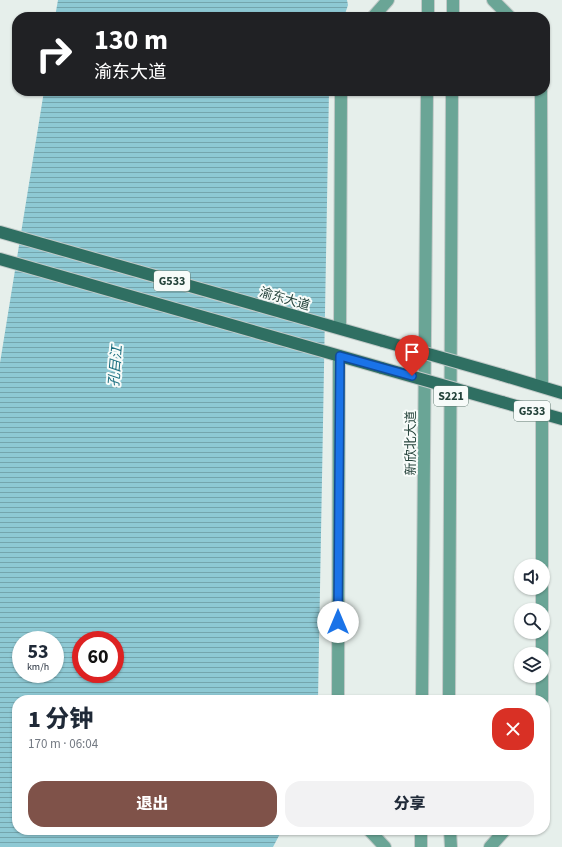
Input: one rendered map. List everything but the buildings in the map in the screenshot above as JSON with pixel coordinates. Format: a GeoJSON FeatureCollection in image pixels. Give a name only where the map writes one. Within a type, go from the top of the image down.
{"type":"FeatureCollection","features":[{"type":"Feature","properties":{"kind":"highway","name":"渝东大道"},"geometry":{"type":"LineString","coordinates":[[0,232],[340,328],[562,393]]}},
{"type":"Feature","properties":{"kind":"highway","name":"G533"},"geometry":{"type":"LineString","coordinates":[[0,259],[562,419]]}},
{"type":"Feature","properties":{"kind":"main road"},"geometry":{"type":"LineString","coordinates":[[377,12],[388,0]]}},
{"type":"Feature","properties":{"kind":"main road"},"geometry":{"type":"LineString","coordinates":[[428,0],[428,12]]}},
{"type":"Feature","properties":{"kind":"main road"},"geometry":{"type":"LineString","coordinates":[[453,0],[453,12]]}},
{"type":"Feature","properties":{"kind":"main road"},"geometry":{"type":"LineString","coordinates":[[493,0],[505,12]]}},
{"type":"Feature","properties":{"kind":"main road"},"geometry":{"type":"LineString","coordinates":[[340,328],[341,96]]}},
{"type":"Feature","properties":{"kind":"main road","name":"新欣北大道"},"geometry":{"type":"LineString","coordinates":[[422,695],[427,96]]}},
{"type":"Feature","properties":{"kind":"main road","name":"S221"},"geometry":{"type":"LineString","coordinates":[[449,695],[452,96]]}},
{"type":"Feature","properties":{"kind":"main road"},"geometry":{"type":"LineString","coordinates":[[541,96],[542,386]]}},
{"type":"Feature","properties":{"kind":"main road"},"geometry":{"type":"LineString","coordinates":[[338,695],[340,356]]}},
{"type":"Feature","properties":{"kind":"main road"},"geometry":{"type":"LineString","coordinates":[[542,413],[542,559]]}},
{"type":"Feature","properties":{"kind":"main road"},"geometry":{"type":"LineString","coordinates":[[542,683],[542,695]]}},
{"type":"Feature","properties":{"kind":"main road"},"geometry":{"type":"LineString","coordinates":[[374,835],[385,847]]}},
{"type":"Feature","properties":{"kind":"main road"},"geometry":{"type":"LineString","coordinates":[[421,835],[421,847]]}},
{"type":"Feature","properties":{"kind":"main road"},"geometry":{"type":"LineString","coordinates":[[450,835],[451,847]]}},
{"type":"Feature","properties":{"kind":"main road"},"geometry":{"type":"LineString","coordinates":[[490,847],[501,835]]}},
{"type":"Feature","properties":{"kind":"water"},"geometry":{"type":"Polygon","coordinates":[[[58,0],[347,0],[348,5],[346,12],[56,12],[58,0]]]}},
{"type":"Feature","properties":{"kind":"water","name":"孔目江"},"geometry":{"type":"Polygon","coordinates":[[[43,96],[329,96],[318,695],[12,695],[12,835],[279,835],[273,847],[0,847],[0,363],[43,96]]]}},
{"type":"Feature","properties":{"kind":"route"},"geometry":{"type":"LineString","coordinates":[[338,622],[340,356],[412,376]]}}]}
